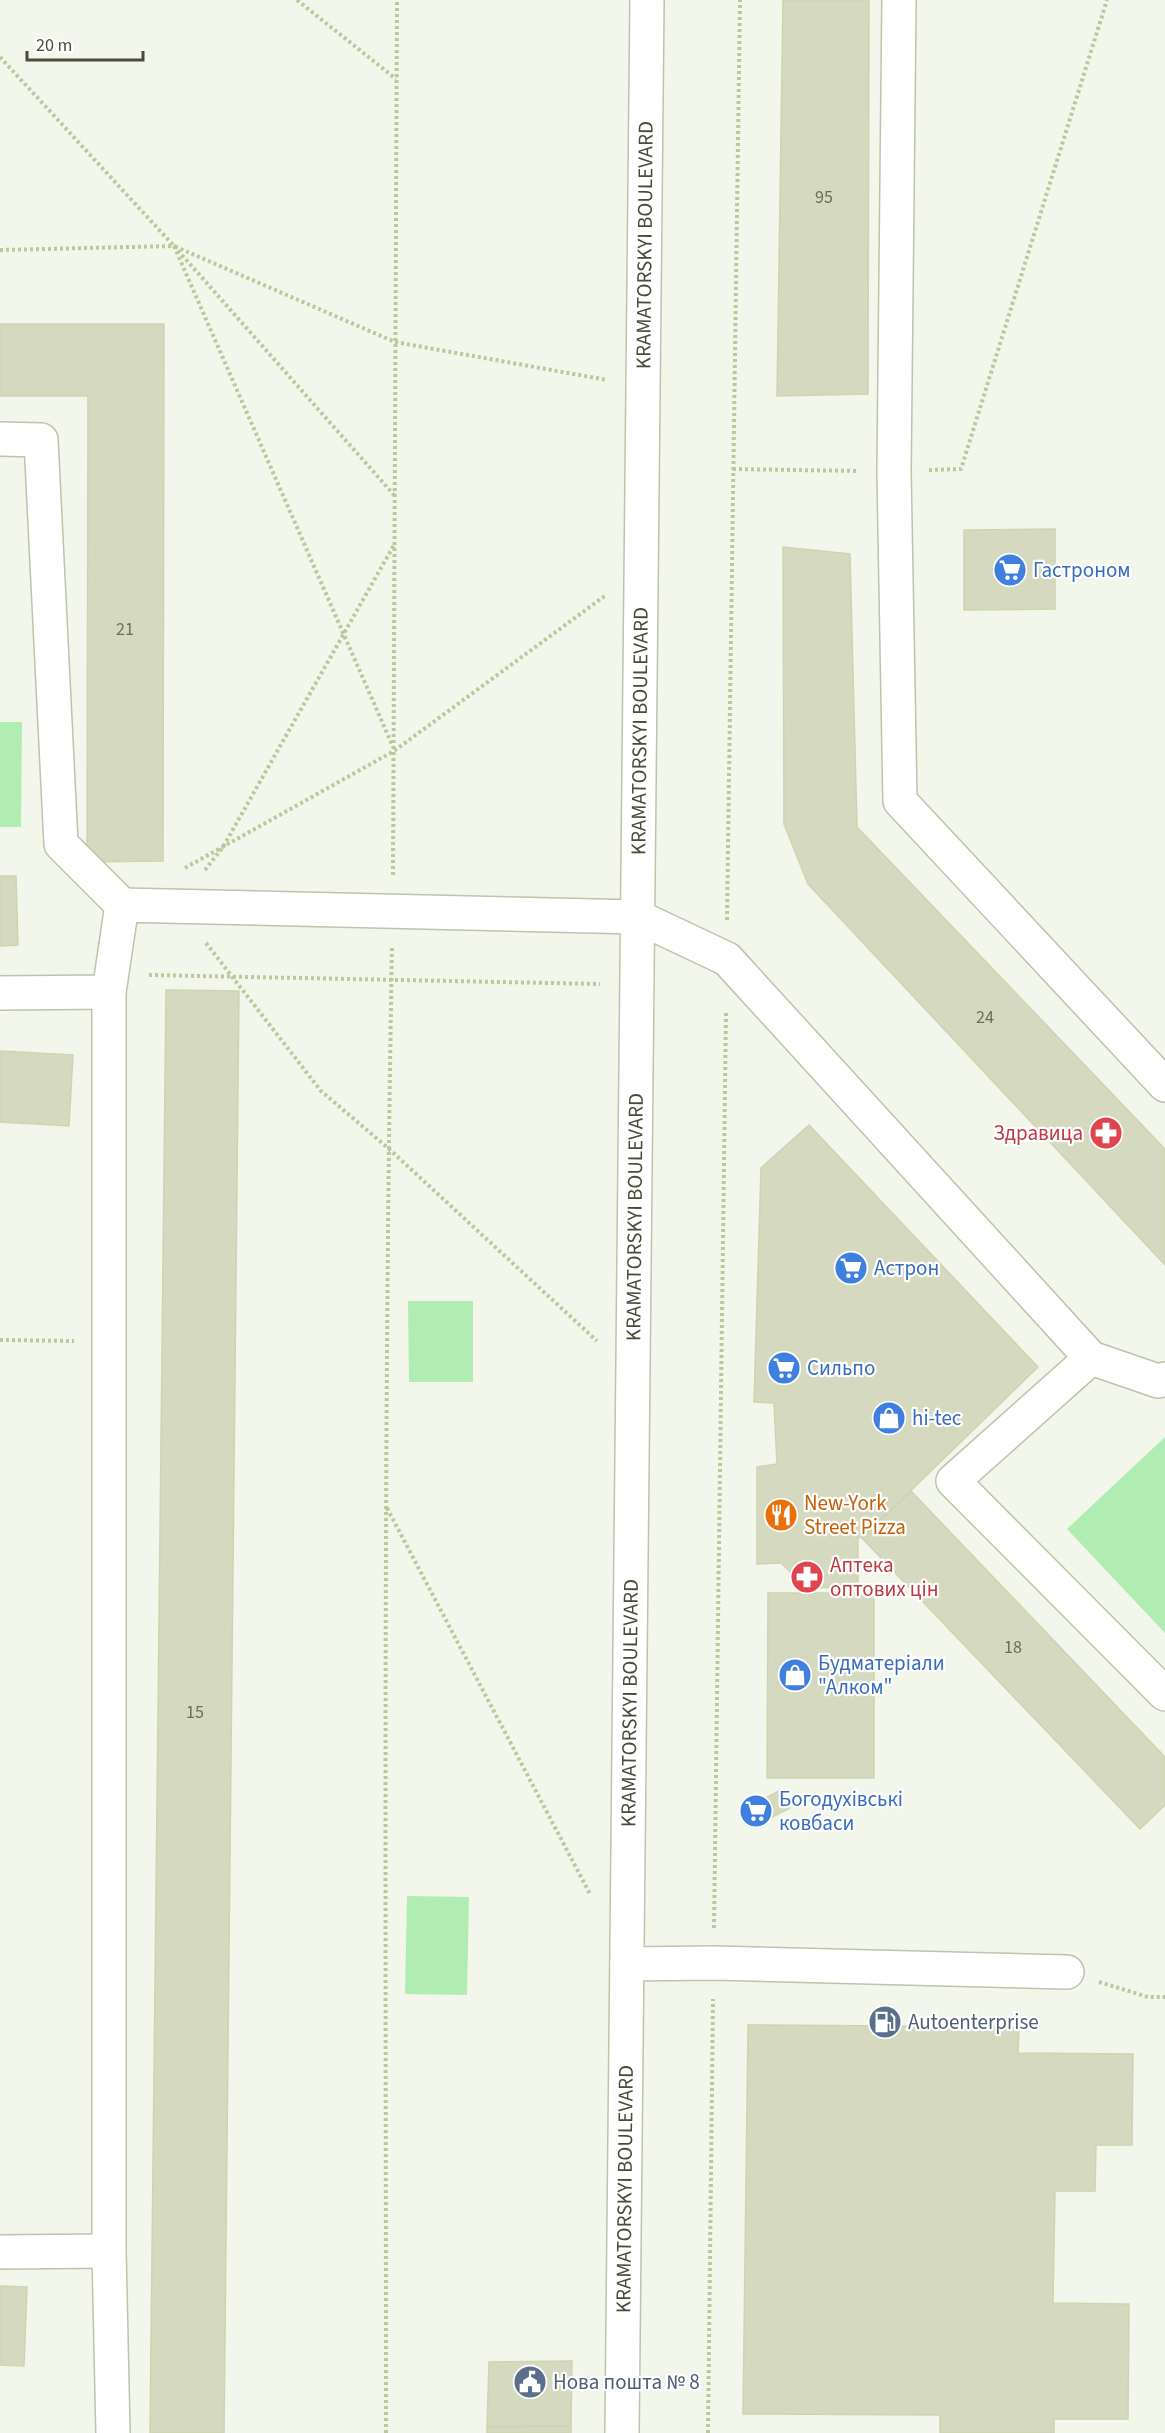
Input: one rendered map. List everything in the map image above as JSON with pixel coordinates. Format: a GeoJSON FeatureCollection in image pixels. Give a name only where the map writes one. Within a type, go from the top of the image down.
{"type":"FeatureCollection","features":[{"type":"Feature","properties":{"kind":"street","name":"KRAMATORSKYI BOULEVARD"},"geometry":{"type":"LineString","coordinates":[[622,2433],[647,0]]}},
{"type":"Feature","properties":{"kind":"street"},"geometry":{"type":"LineString","coordinates":[[899,0],[894,472],[900,801],[1165,1085]]}},
{"type":"Feature","properties":{"kind":"street"},"geometry":{"type":"LineString","coordinates":[[0,439],[42,440],[62,844],[122,905],[638,916],[727,959],[1091,1358],[1158,1381],[1165,1379]]}},
{"type":"Feature","properties":{"kind":"street"},"geometry":{"type":"LineString","coordinates":[[113,2433],[109,2251],[110,983],[122,905]]}},
{"type":"Feature","properties":{"kind":"street"},"geometry":{"type":"LineString","coordinates":[[0,993],[110,983]]}},
{"type":"Feature","properties":{"kind":"street"},"geometry":{"type":"LineString","coordinates":[[1091,1358],[953,1481],[1165,1694]]}},
{"type":"Feature","properties":{"kind":"street"},"geometry":{"type":"LineString","coordinates":[[627,1964],[714,1963],[1067,1972]]}},
{"type":"Feature","properties":{"kind":"street"},"geometry":{"type":"LineString","coordinates":[[0,2252],[109,2251]]}},
{"type":"Feature","properties":{"kind":"path"},"geometry":{"type":"LineString","coordinates":[[297,0],[396,79]]}},
{"type":"Feature","properties":{"kind":"path"},"geometry":{"type":"LineString","coordinates":[[386,2433],[386,1506],[388,1148],[393,911],[396,0]]}},
{"type":"Feature","properties":{"kind":"path"},"geometry":{"type":"LineString","coordinates":[[708,2433],[740,0]]}},
{"type":"Feature","properties":{"kind":"path"},"geometry":{"type":"LineString","coordinates":[[733,469],[894,472],[961,469],[1107,0]]}},
{"type":"Feature","properties":{"kind":"path"},"geometry":{"type":"LineString","coordinates":[[0,57],[174,246],[394,495]]}},
{"type":"Feature","properties":{"kind":"path"},"geometry":{"type":"LineString","coordinates":[[0,250],[174,246],[395,342],[643,386]]}},
{"type":"Feature","properties":{"kind":"path"},"geometry":{"type":"LineString","coordinates":[[174,246],[394,751]]}},
{"type":"Feature","properties":{"kind":"path"},"geometry":{"type":"LineString","coordinates":[[394,544],[223,847],[178,907],[321,1091],[388,1148],[633,1374]]}},
{"type":"Feature","properties":{"kind":"path"},"geometry":{"type":"LineString","coordinates":[[183,870],[394,751],[641,569]]}},
{"type":"Feature","properties":{"kind":"path"},"geometry":{"type":"LineString","coordinates":[[110,983],[232,976],[604,984]]}},
{"type":"Feature","properties":{"kind":"path"},"geometry":{"type":"LineString","coordinates":[[0,1340],[109,1341]]}},
{"type":"Feature","properties":{"kind":"path"},"geometry":{"type":"LineString","coordinates":[[386,1506],[594,1901]]}},
{"type":"Feature","properties":{"kind":"path"},"geometry":{"type":"LineString","coordinates":[[1067,1972],[1148,1998],[1165,1997]]}},
{"type":"Feature","properties":{"kind":"green space"},"geometry":{"type":"Polygon","coordinates":[[[0,722],[22,722],[21,827],[0,827],[0,722]]]}},
{"type":"Feature","properties":{"kind":"green space"},"geometry":{"type":"Polygon","coordinates":[[[408,1301],[473,1301],[473,1382],[409,1382],[408,1301]]]}},
{"type":"Feature","properties":{"kind":"green space"},"geometry":{"type":"Polygon","coordinates":[[[1165,1437],[1165,1633],[1067,1529],[1165,1437]]]}},
{"type":"Feature","properties":{"kind":"green space"},"geometry":{"type":"Polygon","coordinates":[[[407,1896],[469,1897],[467,1995],[405,1994],[407,1896]]]}},
{"type":"Feature","properties":{"kind":"building"},"geometry":{"type":"Polygon","coordinates":[[[783,0],[869,0],[868,394],[777,396],[783,0]]]}},
{"type":"Feature","properties":{"kind":"building"},"geometry":{"type":"Polygon","coordinates":[[[0,324],[164,324],[163,861],[87,862],[88,396],[0,396],[0,324]]]}},
{"type":"Feature","properties":{"kind":"building","name":"Гастроном"},"geometry":{"type":"Polygon","coordinates":[[[1055,529],[1055,609],[964,610],[964,530],[1055,529]]]}},
{"type":"Feature","properties":{"kind":"building"},"geometry":{"type":"Polygon","coordinates":[[[783,547],[850,554],[857,827],[1165,1149],[1165,1265],[808,884],[784,824],[783,547]]]}},
{"type":"Feature","properties":{"kind":"building"},"geometry":{"type":"Polygon","coordinates":[[[0,876],[16,876],[18,945],[0,946],[0,876]]]}},
{"type":"Feature","properties":{"kind":"building"},"geometry":{"type":"Polygon","coordinates":[[[166,990],[239,991],[224,2433],[150,2433],[166,990]]]}},
{"type":"Feature","properties":{"kind":"building"},"geometry":{"type":"Polygon","coordinates":[[[0,1051],[73,1055],[69,1126],[0,1122],[0,1051]]]}},
{"type":"Feature","properties":{"kind":"building","name":"Астрон"},"geometry":{"type":"Polygon","coordinates":[[[809,1125],[1038,1367],[862,1538],[858,1537],[858,1587],[807,1588],[781,1563],[757,1564],[757,1467],[777,1464],[774,1403],[754,1402],[761,1168],[809,1125]]]}},
{"type":"Feature","properties":{"kind":"building"},"geometry":{"type":"Polygon","coordinates":[[[911,1491],[1165,1757],[1165,1805],[1140,1829],[862,1538],[911,1491]]]}},
{"type":"Feature","properties":{"kind":"building"},"geometry":{"type":"Polygon","coordinates":[[[768,1593],[874,1593],[874,1778],[767,1778],[768,1593]]]}},
{"type":"Feature","properties":{"kind":"building"},"geometry":{"type":"Polygon","coordinates":[[[781,1790],[790,1808],[753,1827],[743,1809],[781,1790]]]}},
{"type":"Feature","properties":{"kind":"building"},"geometry":{"type":"Polygon","coordinates":[[[748,2025],[1019,2027],[1018,2053],[1133,2054],[1132,2145],[1096,2145],[1095,2191],[1055,2191],[1053,2303],[1129,2304],[1128,2419],[1054,2419],[1054,2433],[940,2433],[940,2415],[743,2414],[748,2025]]]}},
{"type":"Feature","properties":{"kind":"building"},"geometry":{"type":"Polygon","coordinates":[[[0,2286],[27,2287],[24,2366],[0,2365],[0,2286]]]}},
{"type":"Feature","properties":{"kind":"building","name":"Нова пошта № 8"},"geometry":{"type":"Polygon","coordinates":[[[572,2361],[571,2426],[487,2427],[489,2362],[572,2361]]]}},
{"type":"Feature","properties":{"kind":"building"},"geometry":{"type":"Polygon","coordinates":[[[571,2426],[571,2433],[487,2433],[487,2427],[571,2426]]]}},
{"type":"Feature","properties":{"kind":"place","name":"Гастроном"},"geometry":{"type":"Point","coordinates":[1010,570]}},
{"type":"Feature","properties":{"kind":"place","name":"Здравица"},"geometry":{"type":"Point","coordinates":[1106,1133]}},
{"type":"Feature","properties":{"kind":"place","name":"Астрон"},"geometry":{"type":"Point","coordinates":[851,1268]}},
{"type":"Feature","properties":{"kind":"place","name":"Сильпо"},"geometry":{"type":"Point","coordinates":[784,1368]}},
{"type":"Feature","properties":{"kind":"place","name":"hi-tec"},"geometry":{"type":"Point","coordinates":[889,1418]}},
{"type":"Feature","properties":{"kind":"place","name":"New-York Street Pizza"},"geometry":{"type":"Point","coordinates":[781,1515]}},
{"type":"Feature","properties":{"kind":"place","name":"Аптека оптових цін"},"geometry":{"type":"Point","coordinates":[807,1577]}},
{"type":"Feature","properties":{"kind":"place","name":"Будматеріали \"Алком\""},"geometry":{"type":"Point","coordinates":[795,1675]}},
{"type":"Feature","properties":{"kind":"place","name":"Богодухівські ковбаси"},"geometry":{"type":"Point","coordinates":[756,1811]}},
{"type":"Feature","properties":{"kind":"place","name":"Autoenterprise"},"geometry":{"type":"Point","coordinates":[885,2022]}},
{"type":"Feature","properties":{"kind":"place","name":"Нова пошта № 8"},"geometry":{"type":"Point","coordinates":[530,2382]}}]}
